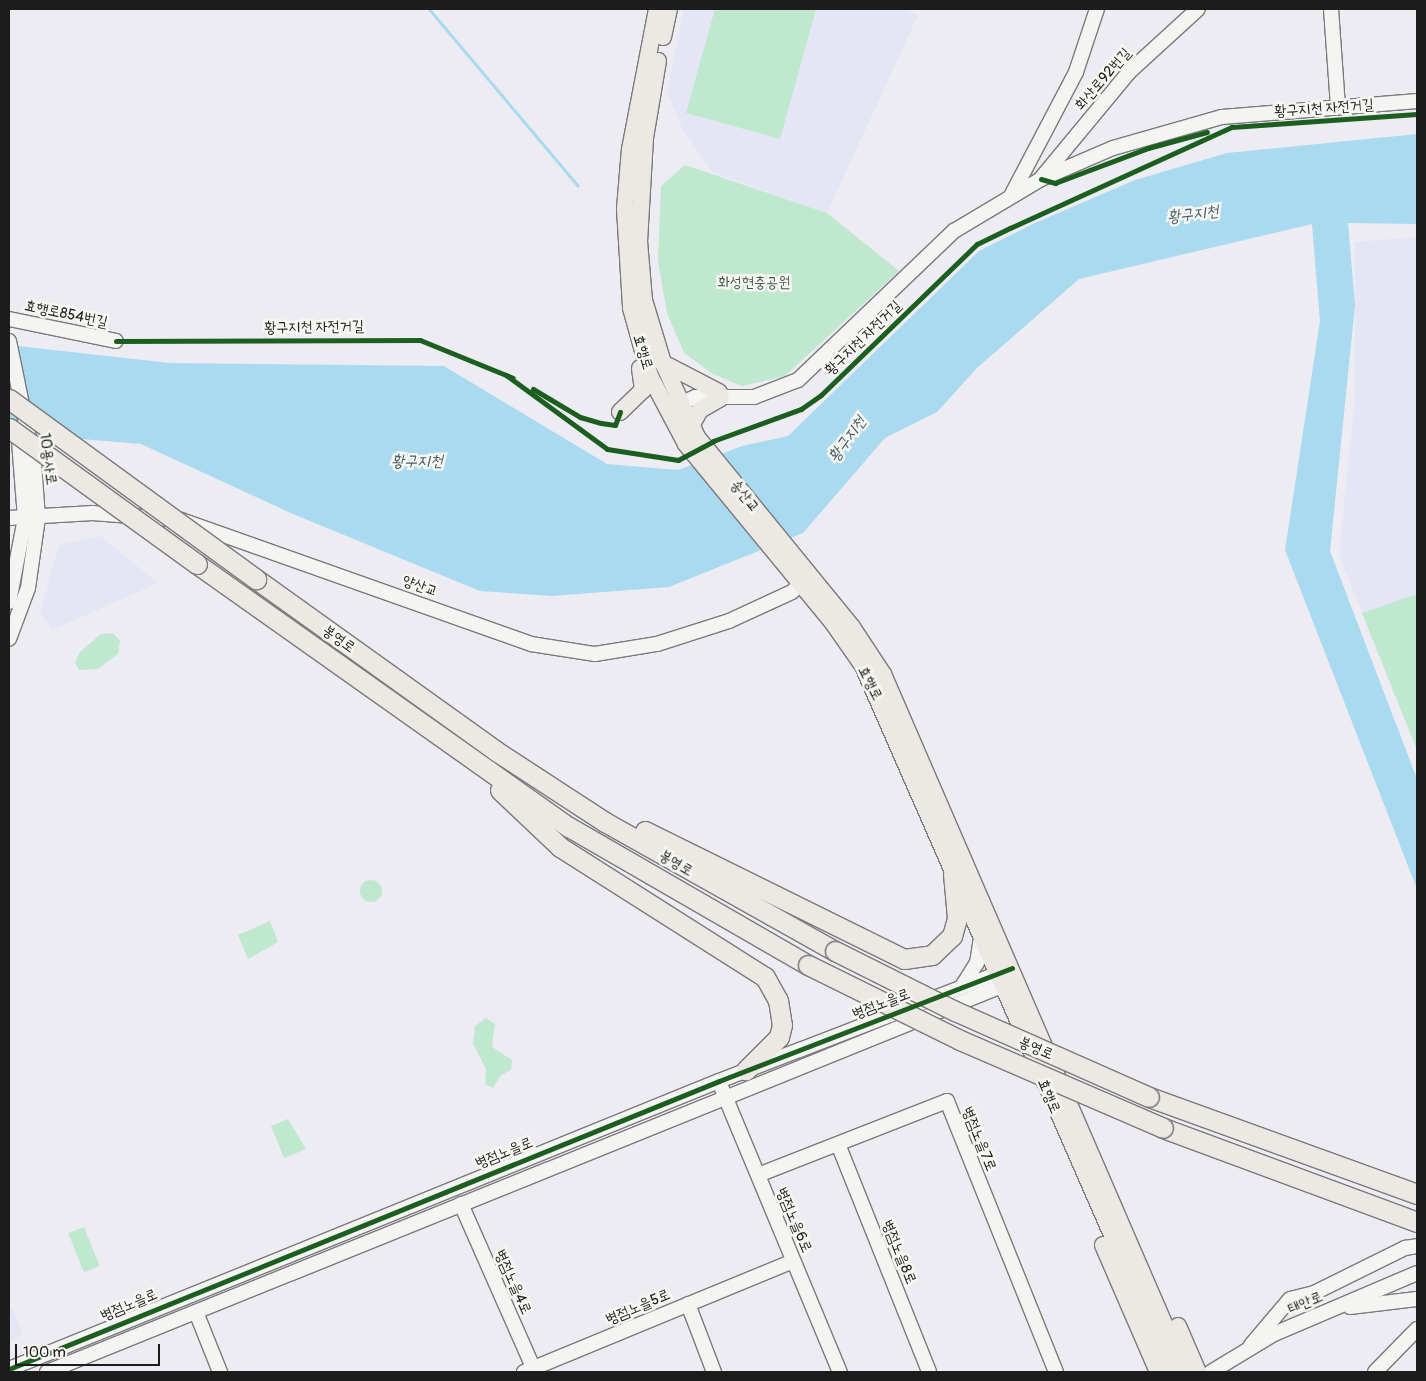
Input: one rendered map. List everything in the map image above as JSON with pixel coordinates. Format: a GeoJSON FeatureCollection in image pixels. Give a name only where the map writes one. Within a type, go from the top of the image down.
{"type":"FeatureCollection","features":[{"type":"Feature","properties":{"kind":"highway","name":"봉영로"},"geometry":{"type":"LineString","coordinates":[[9,399],[256,579],[544,782],[699,877],[835,951],[955,1011],[1150,1097],[1417,1194]]}},
{"type":"Feature","properties":{"kind":"highway","name":"봉영로"},"geometry":{"type":"LineString","coordinates":[[9,428],[197,564],[586,837],[808,965],[960,1040],[1163,1128],[1417,1222]]}},
{"type":"Feature","properties":{"kind":"highway"},"geometry":{"type":"LineString","coordinates":[[456,747],[560,847],[764,977],[778,1000],[782,1025],[780,1037],[746,1070]]}},
{"type":"Feature","properties":{"kind":"highway"},"geometry":{"type":"LineString","coordinates":[[544,782],[566,786],[682,851],[904,959],[932,955],[952,936],[957,918],[953,874]]}},
{"type":"Feature","properties":{"kind":"main road","name":"효행로"},"geometry":{"type":"LineString","coordinates":[[657,9],[644,110],[638,241],[644,300],[671,403]]}},
{"type":"Feature","properties":{"kind":"main road","name":"효행로"},"geometry":{"type":"LineString","coordinates":[[669,9],[644,110],[625,209],[625,251],[635,324],[642,351],[691,436]]}},
{"type":"Feature","properties":{"kind":"main road"},"geometry":{"type":"LineString","coordinates":[[635,324],[643,331],[652,358],[661,359],[724,396],[700,410],[691,436]]}},
{"type":"Feature","properties":{"kind":"main road"},"geometry":{"type":"LineString","coordinates":[[620,412],[643,390],[642,351]]}},
{"type":"Feature","properties":{"kind":"main road","name":"송산교"},"geometry":{"type":"LineString","coordinates":[[691,436],[789,560]]}},
{"type":"Feature","properties":{"kind":"main road","name":"효행로"},"geometry":{"type":"LineString","coordinates":[[789,560],[805,580],[859,636],[895,698],[1040,1028],[1185,1372]]}},
{"type":"Feature","properties":{"kind":"main road","name":"효행로"},"geometry":{"type":"LineString","coordinates":[[805,580],[874,689],[1054,1110],[1172,1372]]}},
{"type":"Feature","properties":{"kind":"main road"},"geometry":{"type":"LineString","coordinates":[[833,623],[838,616],[859,636]]}},
{"type":"Feature","properties":{"kind":"main road"},"geometry":{"type":"LineString","coordinates":[[1040,1028],[1054,1045],[1088,1116],[1198,1372]]}},
{"type":"Feature","properties":{"kind":"main road"},"geometry":{"type":"LineString","coordinates":[[1028,1048],[1029,1069],[1158,1372]]}},
{"type":"Feature","properties":{"kind":"street"},"geometry":{"type":"LineString","coordinates":[[1010,197],[1076,72],[1097,9]]}},
{"type":"Feature","properties":{"kind":"street","name":"화산로92번길"},"geometry":{"type":"LineString","coordinates":[[1040,179],[1129,72],[1198,9]]}},
{"type":"Feature","properties":{"kind":"street"},"geometry":{"type":"LineString","coordinates":[[1331,9],[1338,107]]}},
{"type":"Feature","properties":{"kind":"street"},"geometry":{"type":"LineString","coordinates":[[671,403],[695,397],[754,397],[798,380],[954,231],[1040,179],[1113,148],[1222,117],[1417,102]]}},
{"type":"Feature","properties":{"kind":"street","name":"효행로854번길"},"geometry":{"type":"LineString","coordinates":[[9,319],[116,341]]}},
{"type":"Feature","properties":{"kind":"street","name":"10용사로"},"geometry":{"type":"LineString","coordinates":[[9,341],[31,485],[32,518],[32,569],[9,640]]}},
{"type":"Feature","properties":{"kind":"street","name":"10용사로"},"geometry":{"type":"LineString","coordinates":[[9,378],[31,485]]}},
{"type":"Feature","properties":{"kind":"street","name":"양산교"},"geometry":{"type":"LineString","coordinates":[[9,518],[93,513],[181,520],[531,644],[595,654],[657,644],[730,621],[805,580]]}},
{"type":"Feature","properties":{"kind":"street","name":"10용사로"},"geometry":{"type":"LineString","coordinates":[[9,602],[17,566],[32,518]]}},
{"type":"Feature","properties":{"kind":"street"},"geometry":{"type":"LineString","coordinates":[[17,566],[27,562],[32,569]]}},
{"type":"Feature","properties":{"kind":"street"},"geometry":{"type":"LineString","coordinates":[[961,991],[977,963],[981,936]]}},
{"type":"Feature","properties":{"kind":"street","name":"병점노을로"},"geometry":{"type":"LineString","coordinates":[[9,1369],[249,1269],[672,1099],[769,1061],[961,991],[1015,974]]}},
{"type":"Feature","properties":{"kind":"street","name":"병점노을로"},"geometry":{"type":"LineString","coordinates":[[47,1372],[774,1077],[961,991]]}},
{"type":"Feature","properties":{"kind":"street"},"geometry":{"type":"LineString","coordinates":[[769,1061],[774,1077]]}},
{"type":"Feature","properties":{"kind":"street","name":"병점노을6로"},"geometry":{"type":"LineString","coordinates":[[719,1081],[840,1372]]}},
{"type":"Feature","properties":{"kind":"street"},"geometry":{"type":"LineString","coordinates":[[672,1099],[678,1103],[680,1115]]}},
{"type":"Feature","properties":{"kind":"street","name":"병점노을7로"},"geometry":{"type":"LineString","coordinates":[[758,1175],[947,1102],[1053,1371]]}},
{"type":"Feature","properties":{"kind":"street","name":"병점노을8로"},"geometry":{"type":"LineString","coordinates":[[838,1144],[929,1372]]}},
{"type":"Feature","properties":{"kind":"street"},"geometry":{"type":"LineString","coordinates":[[512,1164],[508,1172],[516,1182]]}},
{"type":"Feature","properties":{"kind":"street","name":"병점노을4로"},"geometry":{"type":"LineString","coordinates":[[461,1204],[531,1371]]}},
{"type":"Feature","properties":{"kind":"street"},"geometry":{"type":"LineString","coordinates":[[405,1207],[413,1218],[411,1224]]}},
{"type":"Feature","properties":{"kind":"street"},"geometry":{"type":"LineString","coordinates":[[1248,1350],[1290,1299],[1314,1293],[1417,1246]]}},
{"type":"Feature","properties":{"kind":"street"},"geometry":{"type":"LineString","coordinates":[[688,1304],[794,1261]]}},
{"type":"Feature","properties":{"kind":"street"},"geometry":{"type":"LineString","coordinates":[[249,1269],[247,1276],[255,1288]]}},
{"type":"Feature","properties":{"kind":"street","name":"태안로"},"geometry":{"type":"LineString","coordinates":[[1211,1372],[1248,1350],[1334,1308],[1417,1273]]}},
{"type":"Feature","properties":{"kind":"street"},"geometry":{"type":"LineString","coordinates":[[1334,1308],[1417,1299]]}},
{"type":"Feature","properties":{"kind":"street","name":"병점노을5로"},"geometry":{"type":"LineString","coordinates":[[531,1371],[688,1304],[714,1372]]}},
{"type":"Feature","properties":{"kind":"street"},"geometry":{"type":"LineString","coordinates":[[196,1312],[220,1372]]}},
{"type":"Feature","properties":{"kind":"street"},"geometry":{"type":"LineString","coordinates":[[127,1320],[136,1330],[133,1337]]}},
{"type":"Feature","properties":{"kind":"street"},"geometry":{"type":"LineString","coordinates":[[1375,1372],[1416,1335]]}},
{"type":"Feature","properties":{"kind":"shaded area"},"geometry":{"type":"Polygon","coordinates":[[[684,9],[903,9],[918,15],[827,213],[712,172],[682,128],[667,92],[684,9]]]}},
{"type":"Feature","properties":{"kind":"shaded area"},"geometry":{"type":"Polygon","coordinates":[[[1417,237],[1417,750],[1339,555],[1355,396],[1355,242],[1417,237]]]}},
{"type":"Feature","properties":{"kind":"shaded area"},"geometry":{"type":"Polygon","coordinates":[[[100,536],[158,583],[52,630],[40,612],[59,545],[100,536]]]}},
{"type":"Feature","properties":{"kind":"shaded area"},"geometry":{"type":"Polygon","coordinates":[[[9,1300],[23,1335],[9,1341],[9,1300]]]}},
{"type":"Feature","properties":{"kind":"green space"},"geometry":{"type":"Polygon","coordinates":[[[715,9],[816,9],[780,139],[686,113],[715,9]]]}},
{"type":"Feature","properties":{"kind":"green space","name":"화성현충공원"},"geometry":{"type":"Polygon","coordinates":[[[685,165],[827,213],[899,271],[785,376],[742,386],[713,374],[684,353],[667,313],[658,261],[661,186],[685,165]]]}},
{"type":"Feature","properties":{"kind":"green space"},"geometry":{"type":"Polygon","coordinates":[[[1417,594],[1417,750],[1362,613],[1417,594]]]}},
{"type":"Feature","properties":{"kind":"green space"},"geometry":{"type":"Polygon","coordinates":[[[113,633],[120,641],[118,654],[98,669],[79,670],[75,662],[80,652],[101,634],[113,633]]]}},
{"type":"Feature","properties":{"kind":"green space"},"geometry":{"type":"Polygon","coordinates":[[[371,880],[379,883],[382,891],[379,899],[371,902],[363,899],[360,891],[363,883],[371,880]]]}},
{"type":"Feature","properties":{"kind":"green space"},"geometry":{"type":"Polygon","coordinates":[[[270,921],[278,942],[248,959],[238,935],[270,921]]]}},
{"type":"Feature","properties":{"kind":"green space"},"geometry":{"type":"Polygon","coordinates":[[[486,1018],[495,1024],[492,1047],[512,1060],[511,1070],[501,1075],[493,1088],[485,1084],[486,1069],[473,1044],[475,1026],[486,1018]]]}},
{"type":"Feature","properties":{"kind":"green space"},"geometry":{"type":"Polygon","coordinates":[[[288,1119],[306,1149],[284,1158],[271,1126],[288,1119]]]}},
{"type":"Feature","properties":{"kind":"green space"},"geometry":{"type":"Polygon","coordinates":[[[84,1227],[100,1266],[84,1272],[68,1233],[84,1227]]]}},
{"type":"Feature","properties":{"kind":"water","name":"황구지천"},"geometry":{"type":"Polygon","coordinates":[[[1417,134],[1417,224],[1348,223],[1355,305],[1330,551],[1417,779],[1417,889],[1285,550],[1320,321],[1312,224],[1079,279],[977,368],[937,412],[885,438],[803,533],[669,587],[552,596],[480,591],[293,514],[141,444],[9,433],[9,345],[170,363],[444,366],[607,464],[678,470],[742,446],[788,436],[979,251],[1035,223],[1135,180],[1227,153],[1417,134]]]}},
{"type":"Feature","properties":{"kind":"waterway"},"geometry":{"type":"LineString","coordinates":[[429,9],[578,186]]}},
{"type":"Feature","properties":{"kind":"cycle path","name":"황구지천 자전거길"},"geometry":{"type":"LineString","coordinates":[[506,375],[607,449],[678,460],[713,441],[801,409],[821,395],[977,244],[1010,228],[1232,127],[1417,114]]}},
{"type":"Feature","properties":{"kind":"cycle path"},"geometry":{"type":"LineString","coordinates":[[1041,179],[1055,183],[1148,148],[1207,132]]}},
{"type":"Feature","properties":{"kind":"cycle path","name":"황구지천 자전거길"},"geometry":{"type":"LineString","coordinates":[[116,341],[420,340],[513,378]]}},
{"type":"Feature","properties":{"kind":"cycle path"},"geometry":{"type":"LineString","coordinates":[[533,389],[580,417],[601,423],[615,425],[620,412]]}},
{"type":"Feature","properties":{"kind":"cycle path"},"geometry":{"type":"LineString","coordinates":[[9,1369],[719,1081],[1012,968]]}}]}
